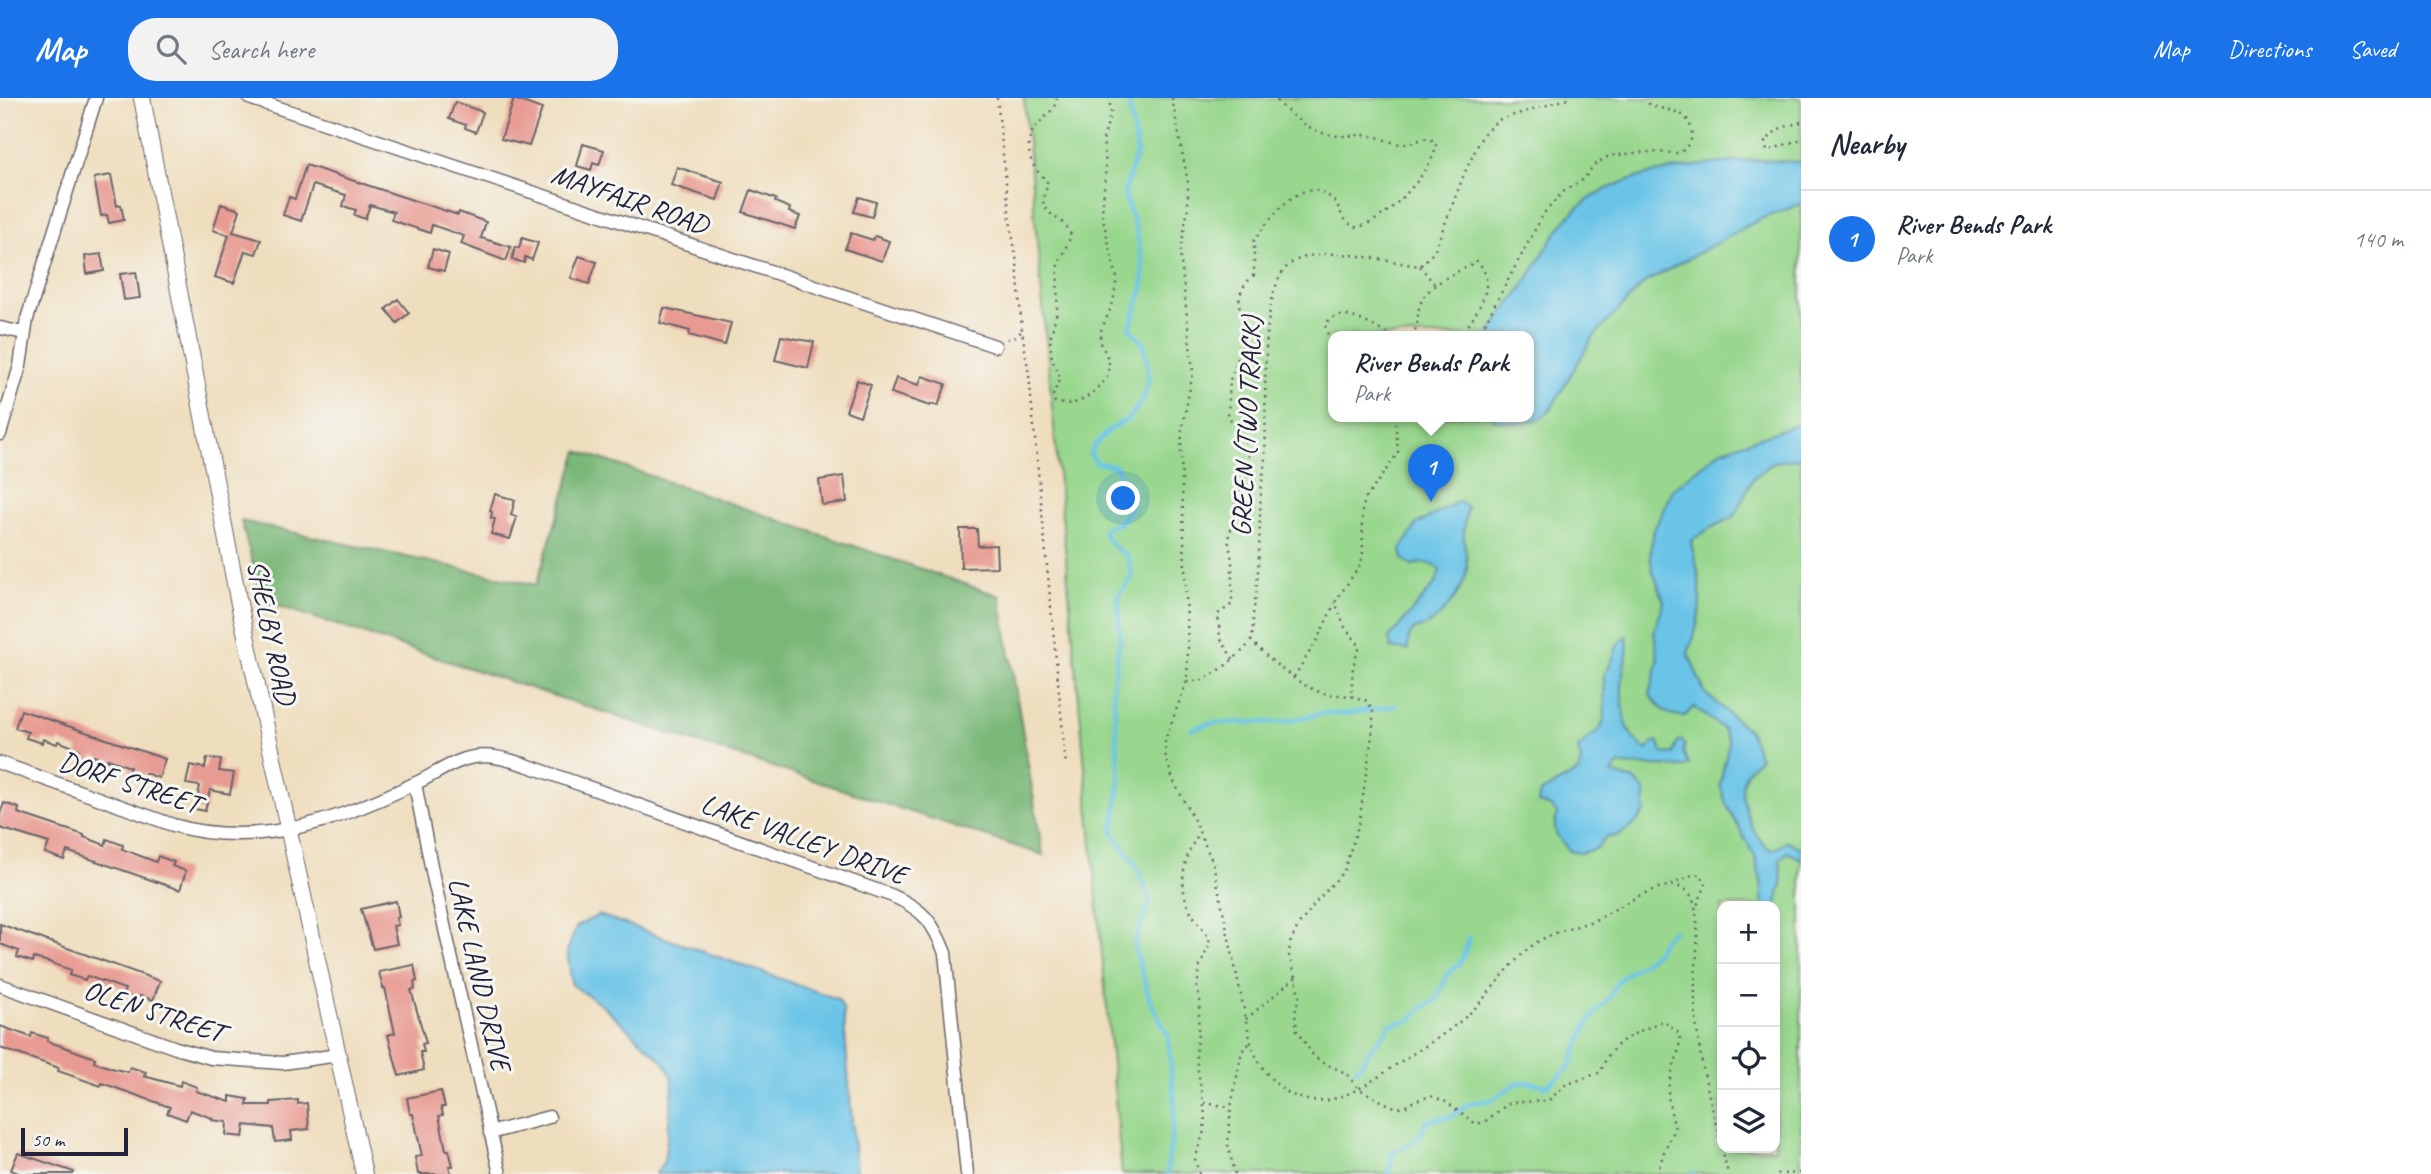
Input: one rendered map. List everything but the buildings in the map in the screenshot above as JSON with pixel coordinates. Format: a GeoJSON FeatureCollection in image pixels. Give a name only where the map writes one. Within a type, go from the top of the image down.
{"type":"FeatureCollection","features":[{"type":"Feature","properties":{"kind":"street"},"geometry":{"type":"LineString","coordinates":[[0,434],[20,366],[24,333],[96,98]]}},
{"type":"Feature","properties":{"kind":"street","name":"SHELBY ROAD"},"geometry":{"type":"LineString","coordinates":[[142,98],[238,599],[364,1174]]}},
{"type":"Feature","properties":{"kind":"street","name":"MAYFAIR ROAD"},"geometry":{"type":"LineString","coordinates":[[249,98],[995,346]]}},
{"type":"Feature","properties":{"kind":"street"},"geometry":{"type":"LineString","coordinates":[[0,328],[24,333]]}},
{"type":"Feature","properties":{"kind":"street","name":"LAKE VALLEY DRIVE"},"geometry":{"type":"LineString","coordinates":[[415,784],[472,757],[505,759],[893,896],[921,911],[936,929],[945,953],[967,1174]]}},
{"type":"Feature","properties":{"kind":"street","name":"DORF STREET"},"geometry":{"type":"LineString","coordinates":[[0,764],[189,830],[224,835],[245,835],[289,828],[347,813],[415,784]]}},
{"type":"Feature","properties":{"kind":"street","name":"LAKE LAND DRIVE"},"geometry":{"type":"LineString","coordinates":[[415,784],[500,1174]]}},
{"type":"Feature","properties":{"kind":"street","name":"OLEN STREET"},"geometry":{"type":"LineString","coordinates":[[0,985],[211,1058],[283,1063],[338,1055]]}},
{"type":"Feature","properties":{"kind":"street"},"geometry":{"type":"LineString","coordinates":[[490,1133],[549,1117]]}},
{"type":"Feature","properties":{"kind":"path"},"geometry":{"type":"LineString","coordinates":[[997,98],[1029,375],[1066,766]]}},
{"type":"Feature","properties":{"kind":"path"},"geometry":{"type":"LineString","coordinates":[[1057,98],[1054,108],[1030,136],[1028,146],[1033,164],[1046,179],[1043,202],[1046,209],[1065,224],[1071,236],[1058,265],[1057,311],[1050,339],[1052,359],[1060,377],[1053,396],[1055,402],[1066,405],[1083,400],[1108,376],[1109,361],[1101,343],[1100,333],[1113,303],[1117,278],[1102,215],[1106,164],[1103,139],[1111,111],[1109,98]]}},
{"type":"Feature","properties":{"kind":"path"},"geometry":{"type":"LineString","coordinates":[[1172,98],[1188,183],[1188,208],[1180,253],[1193,372],[1182,430],[1181,455],[1187,681],[1165,740],[1165,754],[1173,780],[1213,863],[1245,1019],[1251,1043],[1264,1072],[1286,1092],[1317,1101],[1330,1100],[1358,1088],[1452,1028],[1471,1012],[1518,959],[1542,938],[1593,920],[1645,894],[1694,874],[1701,874],[1706,884],[1696,908],[1697,1041],[1717,1127]]}},
{"type":"Feature","properties":{"kind":"path"},"geometry":{"type":"LineString","coordinates":[[1233,659],[1220,638],[1218,614],[1230,606],[1232,601],[1232,561],[1228,538],[1236,514],[1236,498],[1250,462],[1246,440],[1228,416],[1230,380],[1248,330],[1239,310],[1238,299],[1241,288],[1254,275],[1254,240],[1284,203],[1305,191],[1317,190],[1334,200],[1345,222],[1362,228],[1397,203],[1414,185],[1436,153],[1436,144],[1430,138],[1405,144],[1388,142],[1375,136],[1343,136],[1316,131],[1303,125],[1274,98]]}},
{"type":"Feature","properties":{"kind":"path"},"geometry":{"type":"LineString","coordinates":[[1435,285],[1420,266],[1434,252],[1483,134],[1498,120],[1570,98]]}},
{"type":"Feature","properties":{"kind":"path"},"geometry":{"type":"LineString","coordinates":[[1481,331],[1544,213],[1564,191],[1584,179],[1594,165],[1609,156],[1645,152],[1680,153],[1689,145],[1692,134],[1690,123],[1681,114],[1668,108],[1652,107],[1649,104],[1651,98]]}},
{"type":"Feature","properties":{"kind":"path"},"geometry":{"type":"LineString","coordinates":[[1801,122],[1778,129],[1765,142],[1767,151],[1801,139]]}},
{"type":"Feature","properties":{"kind":"path","name":"GREEN (TWO TRACK)"},"geometry":{"type":"LineString","coordinates":[[1251,640],[1258,587],[1261,489],[1265,455],[1266,353],[1269,314],[1278,281],[1288,265],[1306,256],[1366,257],[1420,266]]}},
{"type":"Feature","properties":{"kind":"path"},"geometry":{"type":"LineString","coordinates":[[1416,331],[1419,307],[1424,297],[1435,285],[1477,261],[1481,264],[1486,292],[1465,331]]}},
{"type":"Feature","properties":{"kind":"path"},"geometry":{"type":"LineString","coordinates":[[1328,335],[1325,325],[1330,318],[1337,316],[1355,317],[1384,331]]}},
{"type":"Feature","properties":{"kind":"path"},"geometry":{"type":"LineString","coordinates":[[995,346],[1022,331]]}},
{"type":"Feature","properties":{"kind":"path"},"geometry":{"type":"LineString","coordinates":[[1015,337],[1023,340]]}},
{"type":"Feature","properties":{"kind":"path"},"geometry":{"type":"LineString","coordinates":[[1294,677],[1317,640],[1335,602],[1360,565],[1363,556],[1362,509],[1366,498],[1398,453],[1395,422]]}},
{"type":"Feature","properties":{"kind":"path"},"geometry":{"type":"LineString","coordinates":[[1335,602],[1344,626],[1360,646],[1353,666],[1351,695]]}},
{"type":"Feature","properties":{"kind":"path"},"geometry":{"type":"LineString","coordinates":[[1187,681],[1207,678],[1233,659],[1251,640],[1264,654],[1305,686],[1324,693],[1351,695],[1367,701],[1373,710],[1373,728],[1359,823],[1344,871],[1311,909],[1290,943],[1289,957],[1299,997],[1295,1013],[1297,1031],[1313,1055],[1321,1062],[1346,1073],[1358,1088],[1395,1107],[1403,1108],[1414,1101],[1431,1096],[1462,1112],[1476,1124],[1484,1122],[1510,1103],[1549,1100],[1565,1085],[1601,1072],[1604,1060],[1627,1036],[1663,1021],[1680,1034],[1680,1051],[1668,1086],[1675,1129],[1657,1174]]}},
{"type":"Feature","properties":{"kind":"path"},"geometry":{"type":"LineString","coordinates":[[1199,1174],[1195,1159],[1204,1131],[1204,1103],[1195,1045],[1200,1001],[1197,988],[1200,966],[1210,943],[1207,932],[1185,901],[1183,889],[1190,847],[1200,832]]}},
{"type":"Feature","properties":{"kind":"path"},"geometry":{"type":"LineString","coordinates":[[1670,885],[1688,892],[1696,908]]}},
{"type":"Feature","properties":{"kind":"path"},"geometry":{"type":"LineString","coordinates":[[1245,1019],[1296,977]]}},
{"type":"Feature","properties":{"kind":"path"},"geometry":{"type":"LineString","coordinates":[[1235,1174],[1228,1145],[1231,1107],[1242,1051],[1251,1043]]}},
{"type":"Feature","properties":{"kind":"path"},"geometry":{"type":"LineString","coordinates":[[1204,1103],[1231,1107]]}},
{"type":"Feature","properties":{"kind":"path"},"geometry":{"type":"LineString","coordinates":[[1723,1153],[1728,1174]]}},
{"type":"Feature","properties":{"kind":"path"},"geometry":{"type":"LineString","coordinates":[[1728,1169],[1733,1174]]}},
{"type":"Feature","properties":{"kind":"path"},"geometry":{"type":"LineString","coordinates":[[1777,1174],[1801,1173]]}},
{"type":"Feature","properties":{"kind":"green space"},"geometry":{"type":"Polygon","coordinates":[[[1024,98],[1801,98],[1801,1174],[1122,1174],[1024,98]]]}},
{"type":"Feature","properties":{"kind":"green space"},"geometry":{"type":"Polygon","coordinates":[[[578,451],[1000,596],[1043,855],[263,601],[241,521],[536,585],[578,451]]]}},
{"type":"Feature","properties":{"kind":"water"},"geometry":{"type":"Polygon","coordinates":[[[1754,160],[1801,162],[1801,204],[1760,219],[1644,283],[1593,337],[1550,410],[1540,419],[1534,420],[1534,331],[1492,331],[1497,322],[1522,289],[1556,233],[1579,207],[1616,185],[1686,167],[1754,160]]]}},
{"type":"Feature","properties":{"kind":"water"},"geometry":{"type":"Polygon","coordinates":[[[1801,423],[1801,458],[1774,462],[1753,478],[1734,517],[1691,541],[1698,575],[1700,608],[1688,653],[1705,693],[1749,731],[1760,758],[1746,774],[1742,789],[1754,831],[1766,846],[1773,850],[1788,841],[1801,849],[1801,859],[1788,852],[1780,859],[1782,884],[1778,901],[1763,901],[1755,857],[1726,804],[1720,785],[1729,742],[1723,729],[1694,707],[1685,716],[1668,713],[1650,695],[1658,660],[1654,632],[1664,602],[1652,569],[1650,553],[1654,530],[1672,490],[1720,451],[1801,423]]]}},
{"type":"Feature","properties":{"kind":"water"},"geometry":{"type":"Polygon","coordinates":[[[1459,501],[1467,507],[1464,540],[1467,569],[1461,587],[1438,617],[1412,632],[1408,650],[1391,648],[1389,638],[1436,583],[1440,570],[1426,563],[1412,566],[1403,559],[1401,550],[1417,524],[1459,501]]]}},
{"type":"Feature","properties":{"kind":"water"},"geometry":{"type":"Polygon","coordinates":[[[1626,636],[1628,651],[1622,695],[1624,716],[1632,736],[1647,750],[1653,743],[1658,742],[1663,753],[1673,754],[1678,741],[1682,740],[1685,745],[1683,752],[1689,765],[1618,765],[1612,774],[1635,780],[1645,792],[1645,811],[1635,824],[1619,835],[1605,838],[1596,849],[1580,853],[1570,851],[1555,830],[1558,814],[1549,806],[1538,803],[1540,793],[1578,772],[1581,762],[1578,748],[1601,728],[1605,717],[1604,675],[1618,644],[1626,636]]]}},
{"type":"Feature","properties":{"kind":"water"},"geometry":{"type":"Polygon","coordinates":[[[599,915],[838,999],[843,1008],[856,1174],[656,1174],[664,1161],[666,1148],[673,1087],[671,1075],[664,1062],[601,1004],[572,985],[567,951],[577,926],[599,915]]]}},
{"type":"Feature","properties":{"kind":"waterway"},"geometry":{"type":"LineString","coordinates":[[1128,98],[1137,151],[1124,194],[1136,229],[1143,266],[1143,288],[1130,328],[1144,345],[1149,377],[1143,400],[1128,419],[1109,430],[1090,454],[1097,463],[1116,466],[1130,507],[1120,523],[1107,527],[1103,533],[1113,546],[1128,557],[1132,578],[1118,595],[1120,637],[1113,686],[1120,782],[1113,832],[1138,868],[1150,902],[1134,944],[1150,1001],[1168,1035],[1175,1108],[1167,1174]]}},
{"type":"Feature","properties":{"kind":"waterway"},"geometry":{"type":"LineString","coordinates":[[1376,709],[1395,706]]}},
{"type":"Feature","properties":{"kind":"waterway"},"geometry":{"type":"LineString","coordinates":[[1192,729],[1212,723],[1283,722],[1324,713],[1344,714],[1371,710]]}},
{"type":"Feature","properties":{"kind":"waterway"},"geometry":{"type":"LineString","coordinates":[[1388,1174],[1392,1152],[1416,1140],[1427,1121],[1452,1116],[1470,1103],[1492,1100],[1516,1083],[1529,1082],[1547,1086],[1569,1068],[1589,1021],[1610,997],[1614,987],[1622,977],[1657,951],[1663,939],[1674,930]]}},
{"type":"Feature","properties":{"kind":"waterway"},"geometry":{"type":"LineString","coordinates":[[1356,1069],[1390,1024],[1409,1021],[1437,999],[1448,973],[1463,957],[1469,937]]}},
{"type":"Feature","properties":{"kind":"place","name":"River Bends Park"},"geometry":{"type":"Point","coordinates":[1431,502]}}]}
